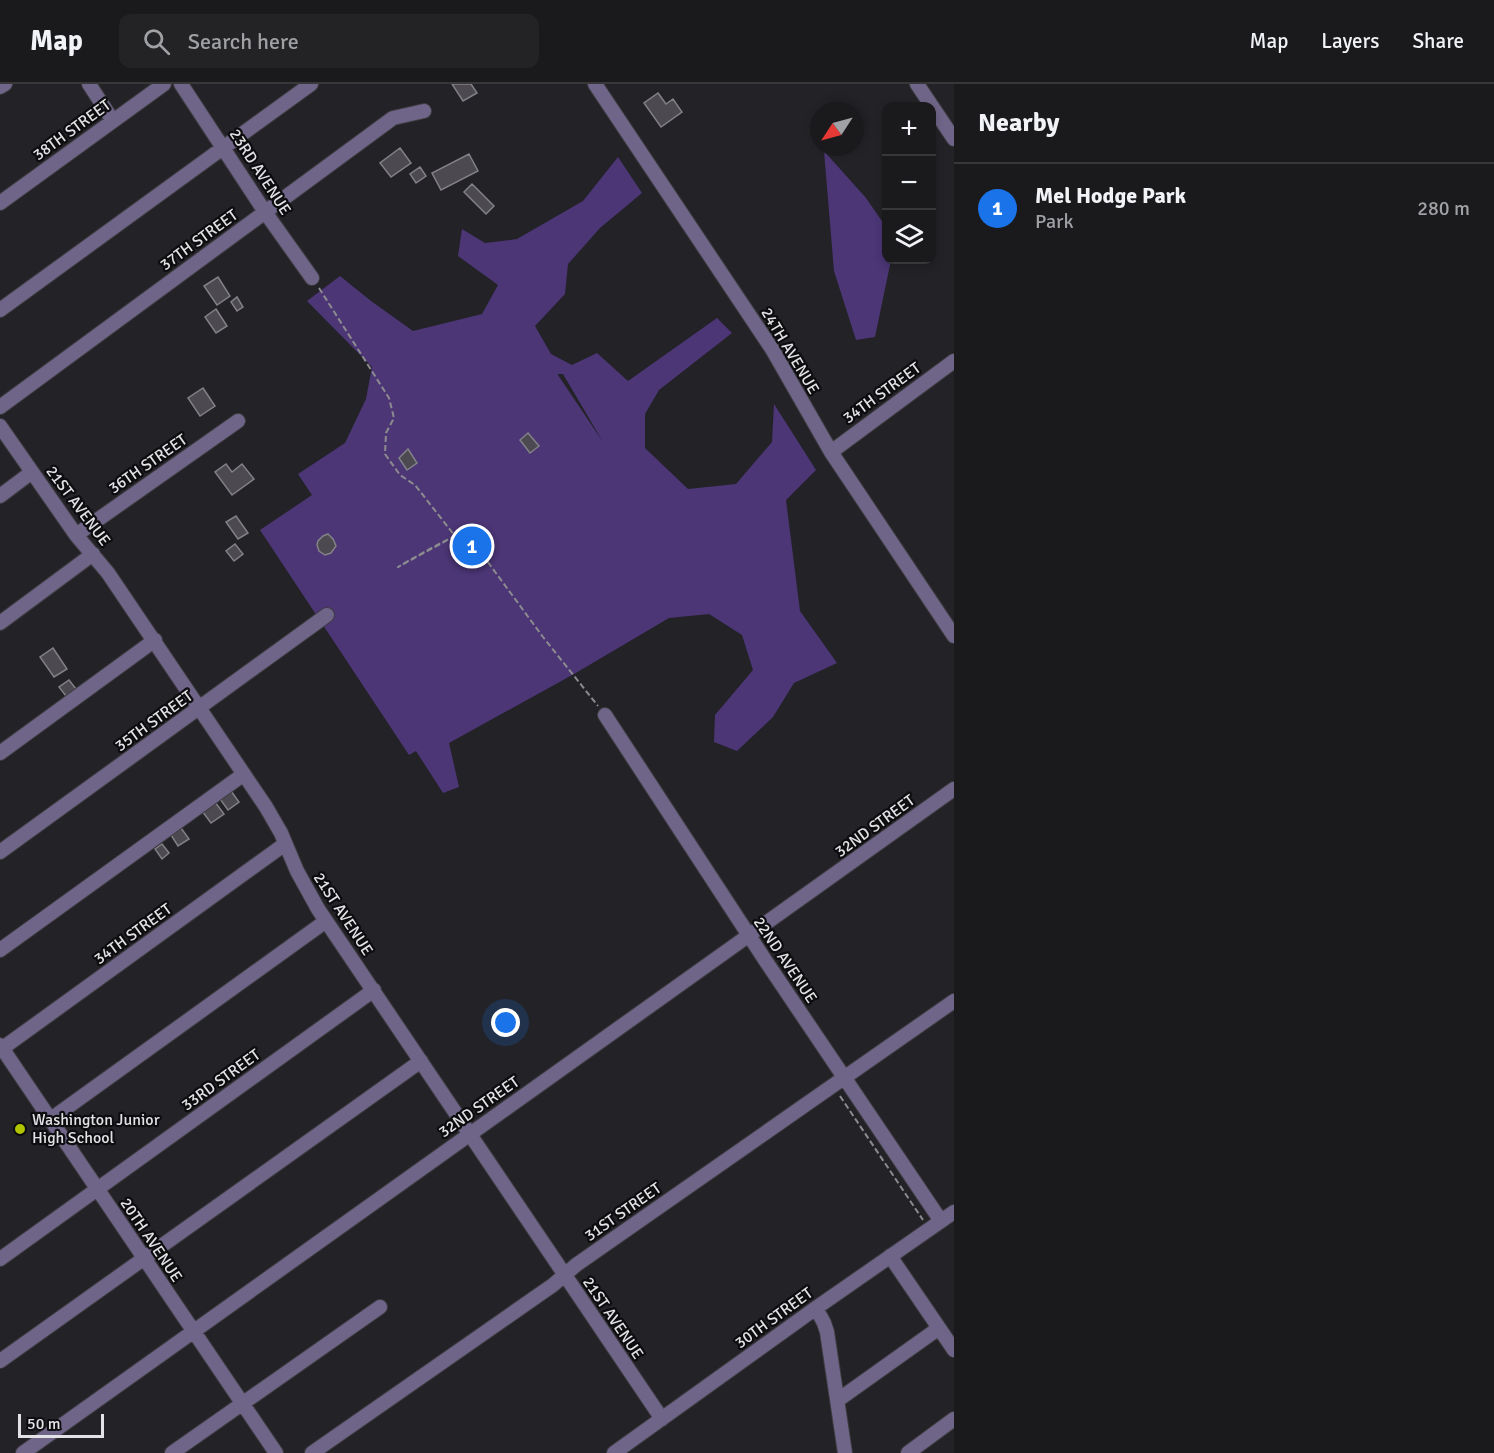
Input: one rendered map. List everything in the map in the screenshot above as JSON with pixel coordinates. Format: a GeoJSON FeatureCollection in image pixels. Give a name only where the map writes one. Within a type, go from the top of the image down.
{"type":"FeatureCollection","features":[{"type":"Feature","properties":{"kind":"street"},"geometry":{"type":"LineString","coordinates":[[0,87],[5,84]]}},
{"type":"Feature","properties":{"kind":"street"},"geometry":{"type":"LineString","coordinates":[[89,84],[113,121]]}},
{"type":"Feature","properties":{"kind":"street","name":"38TH STREET"},"geometry":{"type":"LineString","coordinates":[[0,203],[164,84]]}},
{"type":"Feature","properties":{"kind":"street","name":"23RD AVENUE"},"geometry":{"type":"LineString","coordinates":[[181,84],[265,212],[312,278]]}},
{"type":"Feature","properties":{"kind":"street"},"geometry":{"type":"LineString","coordinates":[[0,310],[311,84]]}},
{"type":"Feature","properties":{"kind":"street","name":"24TH AVENUE"},"geometry":{"type":"LineString","coordinates":[[595,84],[772,349],[831,452],[954,636]]}},
{"type":"Feature","properties":{"kind":"street"},"geometry":{"type":"LineString","coordinates":[[917,84],[954,139]]}},
{"type":"Feature","properties":{"kind":"street","name":"37TH STREET"},"geometry":{"type":"LineString","coordinates":[[0,407],[393,118],[424,111]]}},
{"type":"Feature","properties":{"kind":"street","name":"34TH STREET"},"geometry":{"type":"LineString","coordinates":[[831,452],[954,361]]}},
{"type":"Feature","properties":{"kind":"street","name":"36TH STREET"},"geometry":{"type":"LineString","coordinates":[[76,535],[238,421]]}},
{"type":"Feature","properties":{"kind":"street","name":"21ST AVENUE"},"geometry":{"type":"LineString","coordinates":[[0,426],[76,535],[108,573],[155,640],[270,814],[318,909],[662,1419]]}},
{"type":"Feature","properties":{"kind":"street"},"geometry":{"type":"LineString","coordinates":[[0,496],[32,472]]}},
{"type":"Feature","properties":{"kind":"street"},"geometry":{"type":"LineString","coordinates":[[0,623],[93,554]]}},
{"type":"Feature","properties":{"kind":"street","name":"35TH STREET"},"geometry":{"type":"LineString","coordinates":[[0,852],[327,615]]}},
{"type":"Feature","properties":{"kind":"street"},"geometry":{"type":"LineString","coordinates":[[0,753],[155,640]]}},
{"type":"Feature","properties":{"kind":"street","name":"22ND AVENUE"},"geometry":{"type":"LineString","coordinates":[[605,715],[749,936],[941,1221]]}},
{"type":"Feature","properties":{"kind":"street"},"geometry":{"type":"LineString","coordinates":[[0,950],[244,774]]}},
{"type":"Feature","properties":{"kind":"street","name":"32ND STREET"},"geometry":{"type":"LineString","coordinates":[[23,1453],[954,789]]}},
{"type":"Feature","properties":{"kind":"street","name":"34TH STREET"},"geometry":{"type":"LineString","coordinates":[[1,1048],[285,844]]}},
{"type":"Feature","properties":{"kind":"street"},"geometry":{"type":"LineString","coordinates":[[51,1119],[326,921]]}},
{"type":"Feature","properties":{"kind":"street","name":"33RD STREET"},"geometry":{"type":"LineString","coordinates":[[0,1259],[374,990]]}},
{"type":"Feature","properties":{"kind":"street","name":"31ST STREET"},"geometry":{"type":"LineString","coordinates":[[312,1453],[954,1001]]}},
{"type":"Feature","properties":{"kind":"street","name":"20TH AVENUE"},"geometry":{"type":"LineString","coordinates":[[1,1048],[276,1453]]}},
{"type":"Feature","properties":{"kind":"street"},"geometry":{"type":"LineString","coordinates":[[0,1361],[422,1061]]}},
{"type":"Feature","properties":{"kind":"street","name":"30TH STREET"},"geometry":{"type":"LineString","coordinates":[[614,1453],[954,1212]]}},
{"type":"Feature","properties":{"kind":"street"},"geometry":{"type":"LineString","coordinates":[[890,1257],[954,1350]]}},
{"type":"Feature","properties":{"kind":"street"},"geometry":{"type":"LineString","coordinates":[[172,1453],[380,1307]]}},
{"type":"Feature","properties":{"kind":"street"},"geometry":{"type":"LineString","coordinates":[[816,1308],[827,1332],[845,1453]]}},
{"type":"Feature","properties":{"kind":"street"},"geometry":{"type":"LineString","coordinates":[[838,1400],[939,1328]]}},
{"type":"Feature","properties":{"kind":"street"},"geometry":{"type":"LineString","coordinates":[[908,1453],[954,1419]]}},
{"type":"Feature","properties":{"kind":"path"},"geometry":{"type":"LineString","coordinates":[[312,278],[389,398],[394,418],[386,433],[385,454],[400,475],[414,485],[455,536]]}},
{"type":"Feature","properties":{"kind":"path"},"geometry":{"type":"LineString","coordinates":[[455,536],[398,567],[427,549],[465,531],[543,637],[605,715]]}},
{"type":"Feature","properties":{"kind":"path"},"geometry":{"type":"LineString","coordinates":[[840,1096],[928,1230]]}},
{"type":"Feature","properties":{"kind":"shaded area"},"geometry":{"type":"Polygon","coordinates":[[[824,156],[828,156],[866,198],[882,221],[882,264],[890,264],[875,337],[856,340],[834,271],[824,156]]]}},
{"type":"Feature","properties":{"kind":"shaded area"},"geometry":{"type":"Polygon","coordinates":[[[618,157],[642,193],[600,228],[568,264],[565,294],[535,326],[551,354],[572,365],[597,353],[628,381],[717,318],[732,333],[659,390],[645,414],[645,448],[688,489],[736,484],[772,442],[774,404],[816,470],[786,500],[800,611],[837,663],[794,683],[773,717],[737,751],[714,742],[715,715],[753,670],[742,635],[709,614],[669,618],[449,743],[459,787],[443,793],[416,751],[409,755],[260,530],[312,495],[298,474],[345,443],[366,399],[372,367],[307,301],[340,276],[413,331],[482,314],[498,285],[458,256],[462,229],[485,243],[517,239],[583,201],[618,157]],[[563,374],[558,375],[603,442],[563,374]]]}},
{"type":"Feature","properties":{"kind":"building"},"geometry":{"type":"Polygon","coordinates":[[[452,84],[471,84],[477,93],[463,101],[452,84]]]}},
{"type":"Feature","properties":{"kind":"building"},"geometry":{"type":"Polygon","coordinates":[[[658,93],[666,104],[673,99],[682,112],[661,127],[644,103],[658,93]]]}},
{"type":"Feature","properties":{"kind":"building"},"geometry":{"type":"Polygon","coordinates":[[[400,148],[411,163],[391,177],[380,163],[400,148]]]}},
{"type":"Feature","properties":{"kind":"building"},"geometry":{"type":"Polygon","coordinates":[[[469,154],[478,171],[441,190],[432,173],[469,154]]]}},
{"type":"Feature","properties":{"kind":"building"},"geometry":{"type":"Polygon","coordinates":[[[420,167],[426,176],[416,183],[410,174],[420,167]]]}},
{"type":"Feature","properties":{"kind":"building"},"geometry":{"type":"Polygon","coordinates":[[[472,184],[494,206],[486,214],[464,192],[472,184]]]}},
{"type":"Feature","properties":{"kind":"building"},"geometry":{"type":"Polygon","coordinates":[[[218,277],[230,296],[217,305],[204,286],[218,277]]]}},
{"type":"Feature","properties":{"kind":"building"},"geometry":{"type":"Polygon","coordinates":[[[237,297],[243,307],[237,311],[231,302],[237,297]]]}},
{"type":"Feature","properties":{"kind":"building"},"geometry":{"type":"Polygon","coordinates":[[[216,309],[227,326],[216,333],[205,317],[216,309]]]}},
{"type":"Feature","properties":{"kind":"building"},"geometry":{"type":"Polygon","coordinates":[[[203,388],[215,406],[200,416],[188,398],[203,388]]]}},
{"type":"Feature","properties":{"kind":"building"},"geometry":{"type":"Polygon","coordinates":[[[528,433],[539,446],[530,453],[520,440],[528,433]]]}},
{"type":"Feature","properties":{"kind":"building"},"geometry":{"type":"Polygon","coordinates":[[[408,449],[417,463],[407,470],[399,458],[408,449]]]}},
{"type":"Feature","properties":{"kind":"building"},"geometry":{"type":"Polygon","coordinates":[[[226,464],[232,472],[242,464],[254,479],[232,495],[215,472],[226,464]]]}},
{"type":"Feature","properties":{"kind":"building"},"geometry":{"type":"Polygon","coordinates":[[[236,516],[248,533],[238,539],[226,522],[236,516]]]}},
{"type":"Feature","properties":{"kind":"building"},"geometry":{"type":"Polygon","coordinates":[[[328,534],[336,546],[331,553],[325,555],[319,551],[317,545],[323,536],[328,534]]]}},
{"type":"Feature","properties":{"kind":"building"},"geometry":{"type":"Polygon","coordinates":[[[235,544],[243,554],[234,561],[226,551],[235,544]]]}},
{"type":"Feature","properties":{"kind":"building"},"geometry":{"type":"Polygon","coordinates":[[[53,648],[67,669],[54,677],[40,657],[53,648]]]}},
{"type":"Feature","properties":{"kind":"building"},"geometry":{"type":"Polygon","coordinates":[[[69,680],[76,689],[66,696],[59,687],[69,680]]]}},
{"type":"Feature","properties":{"kind":"building"},"geometry":{"type":"Polygon","coordinates":[[[231,791],[239,802],[228,810],[220,799],[231,791]]]}},
{"type":"Feature","properties":{"kind":"building"},"geometry":{"type":"Polygon","coordinates":[[[215,802],[224,814],[211,823],[202,811],[215,802]]]}},
{"type":"Feature","properties":{"kind":"building"},"geometry":{"type":"Polygon","coordinates":[[[181,828],[189,839],[178,846],[171,835],[181,828]]]}},
{"type":"Feature","properties":{"kind":"building"},"geometry":{"type":"Polygon","coordinates":[[[162,844],[169,853],[162,859],[155,849],[162,844]]]}},
{"type":"Feature","properties":{"kind":"place","name":"Mel Hodge Park"},"geometry":{"type":"Point","coordinates":[472,546]}},
{"type":"Feature","properties":{"kind":"place","name":"Washington Junior High School"},"geometry":{"type":"Point","coordinates":[20,1129]}}]}
